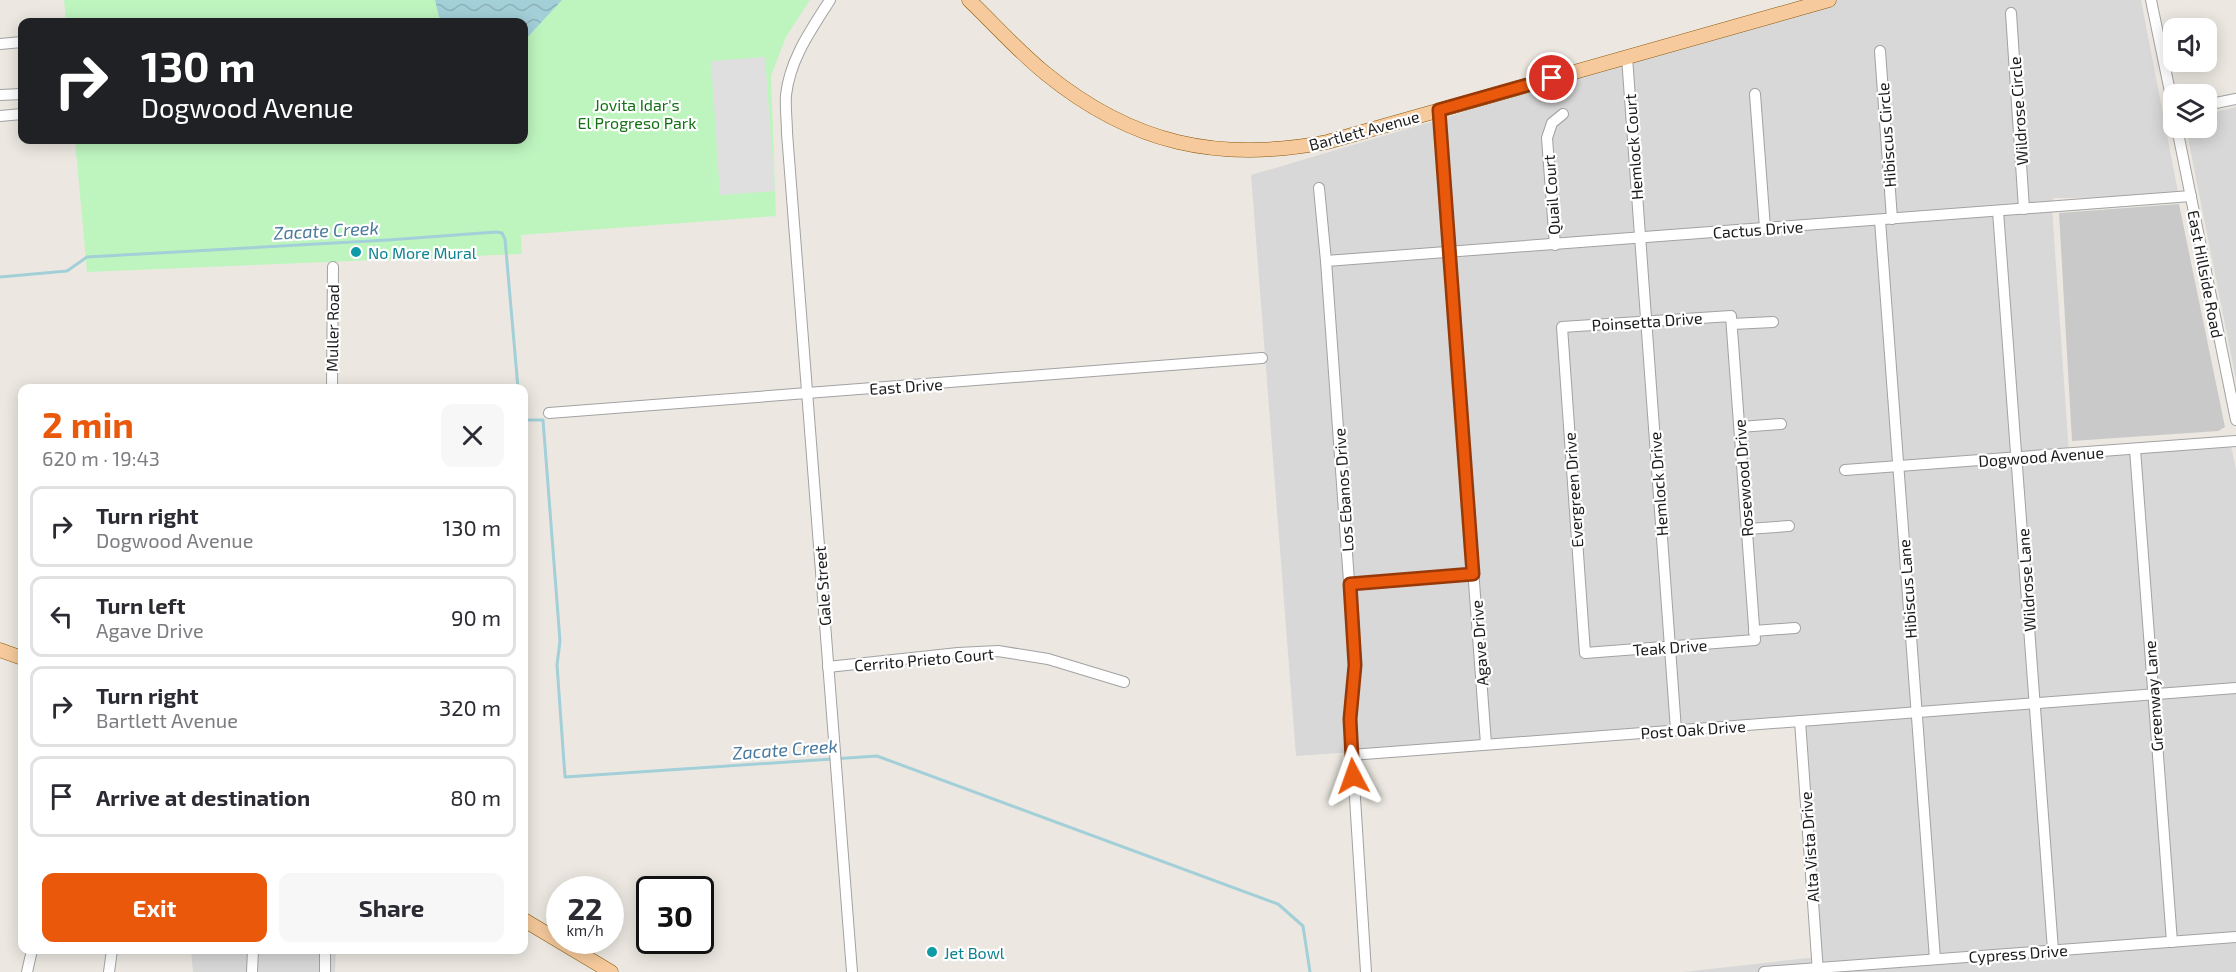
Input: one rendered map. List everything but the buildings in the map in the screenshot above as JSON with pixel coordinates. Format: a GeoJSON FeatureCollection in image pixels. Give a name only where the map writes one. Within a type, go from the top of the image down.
{"type":"FeatureCollection","features":[{"type":"Feature","properties":{"kind":"main road","name":"Bartlett Avenue"},"geometry":{"type":"LineString","coordinates":[[969,0],[1042,72],[1072,94],[1122,123],[1171,141],[1220,150],[1287,149],[1328,142],[1829,0]]}},
{"type":"Feature","properties":{"kind":"main road"},"geometry":{"type":"LineString","coordinates":[[0,650],[18,657]]}},
{"type":"Feature","properties":{"kind":"main road"},"geometry":{"type":"LineString","coordinates":[[528,922],[609,972]]}},
{"type":"Feature","properties":{"kind":"street","name":"Gale Street"},"geometry":{"type":"LineString","coordinates":[[830,0],[804,42],[791,70],[786,96],[852,972]]}},
{"type":"Feature","properties":{"kind":"street"},"geometry":{"type":"LineString","coordinates":[[2151,0],[2168,84]]}},
{"type":"Feature","properties":{"kind":"street","name":"Wildrose Circle"},"geometry":{"type":"LineString","coordinates":[[2011,13],[2024,209]]}},
{"type":"Feature","properties":{"kind":"street"},"geometry":{"type":"LineString","coordinates":[[0,44],[18,42]]}},
{"type":"Feature","properties":{"kind":"street","name":"Hibiscus Circle"},"geometry":{"type":"LineString","coordinates":[[1880,51],[1892,219]]}},
{"type":"Feature","properties":{"kind":"street","name":"Hemlock Court"},"geometry":{"type":"LineString","coordinates":[[1627,57],[1640,237]]}},
{"type":"Feature","properties":{"kind":"street"},"geometry":{"type":"LineString","coordinates":[[0,95],[18,94]]}},
{"type":"Feature","properties":{"kind":"street"},"geometry":{"type":"LineString","coordinates":[[1755,94],[1765,228]]}},
{"type":"Feature","properties":{"kind":"street"},"geometry":{"type":"LineString","coordinates":[[2217,103],[2236,99]]}},
{"type":"Feature","properties":{"kind":"street","name":"Agave Drive"},"geometry":{"type":"LineString","coordinates":[[1439,110],[1486,744]]}},
{"type":"Feature","properties":{"kind":"street"},"geometry":{"type":"LineString","coordinates":[[0,116],[18,114]]}},
{"type":"Feature","properties":{"kind":"street","name":"Quail Court"},"geometry":{"type":"LineString","coordinates":[[1555,245],[1547,138],[1552,123],[1563,114]]}},
{"type":"Feature","properties":{"kind":"street","name":"East Hillside Road"},"geometry":{"type":"LineString","coordinates":[[2179,138],[2231,372],[2236,420]]}},
{"type":"Feature","properties":{"kind":"street","name":"Los Ebanos Drive"},"geometry":{"type":"LineString","coordinates":[[1319,188],[1355,665],[1350,719],[1351,755],[1366,972]]}},
{"type":"Feature","properties":{"kind":"street","name":"Cactus Drive"},"geometry":{"type":"LineString","coordinates":[[1326,261],[2191,195]]}},
{"type":"Feature","properties":{"kind":"street","name":"Wildrose Lane"},"geometry":{"type":"LineString","coordinates":[[1998,211],[2053,950]]}},
{"type":"Feature","properties":{"kind":"street","name":"Hibiscus Lane"},"geometry":{"type":"LineString","coordinates":[[1880,220],[1935,959]]}},
{"type":"Feature","properties":{"kind":"street","name":"Hemlock Drive"},"geometry":{"type":"LineString","coordinates":[[1640,237],[1676,730]]}},
{"type":"Feature","properties":{"kind":"street","name":"Muller Road"},"geometry":{"type":"LineString","coordinates":[[332,384],[333,267]]}},
{"type":"Feature","properties":{"kind":"street","name":"Rosewood Drive"},"geometry":{"type":"LineString","coordinates":[[1732,320],[1755,636]]}},
{"type":"Feature","properties":{"kind":"street","name":"Poinsetta Drive"},"geometry":{"type":"LineString","coordinates":[[1562,327],[1647,321],[1773,322]]}},
{"type":"Feature","properties":{"kind":"street","name":"Evergreen Drive"},"geometry":{"type":"LineString","coordinates":[[1562,327],[1585,653]]}},
{"type":"Feature","properties":{"kind":"street","name":"East Drive"},"geometry":{"type":"LineString","coordinates":[[549,413],[1262,358]]}},
{"type":"Feature","properties":{"kind":"street"},"geometry":{"type":"LineString","coordinates":[[1740,427],[1781,424]]}},
{"type":"Feature","properties":{"kind":"street","name":"Dogwood Avenue"},"geometry":{"type":"LineString","coordinates":[[1845,470],[2236,441]]}},
{"type":"Feature","properties":{"kind":"street","name":"Greenway Lane"},"geometry":{"type":"LineString","coordinates":[[2135,449],[2172,942]]}},
{"type":"Feature","properties":{"kind":"street"},"geometry":{"type":"LineString","coordinates":[[1747,529],[1789,526]]}},
{"type":"Feature","properties":{"kind":"street"},"geometry":{"type":"LineString","coordinates":[[1350,584],[1473,574]]}},
{"type":"Feature","properties":{"kind":"street","name":"Teak Drive"},"geometry":{"type":"LineString","coordinates":[[1585,653],[1670,647],[1796,628]]}},
{"type":"Feature","properties":{"kind":"street","name":"Cerrito Prieto Court"},"geometry":{"type":"LineString","coordinates":[[828,667],[958,652],[998,651],[1048,659],[1124,682]]}},
{"type":"Feature","properties":{"kind":"street","name":"Post Oak Drive"},"geometry":{"type":"LineString","coordinates":[[1351,755],[2236,688]]}},
{"type":"Feature","properties":{"kind":"street","name":"Alta Vista Drive"},"geometry":{"type":"LineString","coordinates":[[1800,721],[1818,970]]}},
{"type":"Feature","properties":{"kind":"street","name":"Cypress Drive"},"geometry":{"type":"LineString","coordinates":[[1764,972],[1818,970],[2236,937]]}},
{"type":"Feature","properties":{"kind":"street"},"geometry":{"type":"LineString","coordinates":[[27,972],[31,954]]}},
{"type":"Feature","properties":{"kind":"street"},"geometry":{"type":"LineString","coordinates":[[109,972],[111,954]]}},
{"type":"Feature","properties":{"kind":"street"},"geometry":{"type":"LineString","coordinates":[[252,972],[253,954]]}},
{"type":"Feature","properties":{"kind":"street"},"geometry":{"type":"LineString","coordinates":[[325,954],[325,972]]}},
{"type":"Feature","properties":{"kind":"shaded area"},"geometry":{"type":"Polygon","coordinates":[[[1829,0],[2141,0],[2163,114],[2163,138],[2168,138],[2179,197],[2053,198],[2069,454],[2230,442],[2236,469],[2236,972],[1683,972],[1817,957],[1800,721],[1296,756],[1251,175],[1451,116],[1634,55],[1829,0]]]}},
{"type":"Feature","properties":{"kind":"shaded area"},"geometry":{"type":"Polygon","coordinates":[[[765,57],[775,191],[720,195],[711,61],[765,57]]]}},
{"type":"Feature","properties":{"kind":"shaded area"},"geometry":{"type":"Polygon","coordinates":[[[2236,107],[2236,380],[2188,138],[2217,138],[2217,112],[2236,107]]]}},
{"type":"Feature","properties":{"kind":"shaded area"},"geometry":{"type":"Polygon","coordinates":[[[2179,204],[2225,427],[2218,431],[2072,441],[2059,213],[2179,204]]]}},
{"type":"Feature","properties":{"kind":"shaded area"},"geometry":{"type":"Polygon","coordinates":[[[191,954],[336,954],[335,972],[193,972],[191,954]]]}},
{"type":"Feature","properties":{"kind":"green space","name":"Jovita Idar's El Progreso Park"},"geometry":{"type":"Polygon","coordinates":[[[64,0],[810,0],[786,37],[771,76],[776,216],[521,235],[522,254],[87,272],[75,144],[528,144],[528,18],[66,18],[64,0]]]}},
{"type":"Feature","properties":{"kind":"water"},"geometry":{"type":"Polygon","coordinates":[[[435,0],[562,0],[528,37],[528,18],[439,17],[435,0]]]}},
{"type":"Feature","properties":{"kind":"waterway","name":"Zacate Creek"},"geometry":{"type":"LineString","coordinates":[[0,277],[67,271],[87,257],[502,233],[505,239],[518,384]]}},
{"type":"Feature","properties":{"kind":"waterway","name":"Zacate Creek"},"geometry":{"type":"LineString","coordinates":[[528,420],[543,420],[560,641],[557,665],[565,777],[877,756],[1278,904],[1303,926],[1310,972]]}},
{"type":"Feature","properties":{"kind":"place","name":"No More Mural"},"geometry":{"type":"Point","coordinates":[356,252]}},
{"type":"Feature","properties":{"kind":"place","name":"Jet Bowl"},"geometry":{"type":"Point","coordinates":[932,952]}},
{"type":"Feature","properties":{"kind":"route"},"geometry":{"type":"LineString","coordinates":[[1353,776],[1350,719],[1355,665],[1350,584],[1473,574],[1439,110],[1552,78]]}}]}
